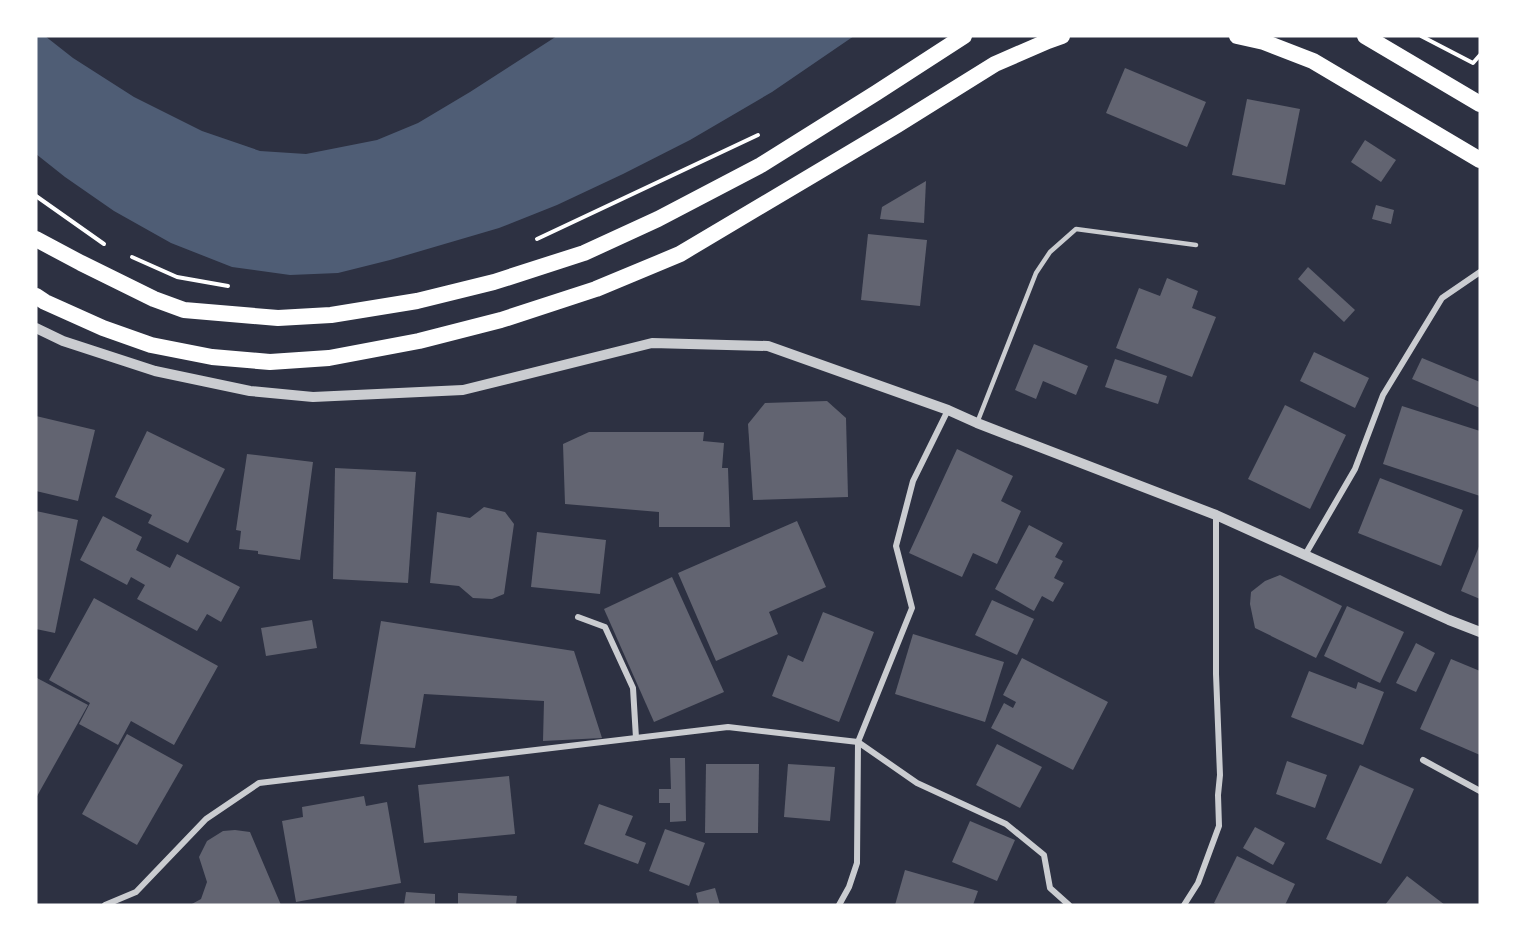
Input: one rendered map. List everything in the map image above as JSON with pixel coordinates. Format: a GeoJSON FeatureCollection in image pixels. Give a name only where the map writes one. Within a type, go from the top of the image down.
{"type":"FeatureCollection","features":[{"type":"Feature","properties":{"kind":"highway"},"geometry":{"type":"LineString","coordinates":[[36,239],[126,286],[184,310],[278,318],[331,315],[417,301],[494,282],[584,252],[658,219],[761,165],[964,36]]}},
{"type":"Feature","properties":{"kind":"highway"},"geometry":{"type":"LineString","coordinates":[[36,296],[103,328],[151,345],[212,357],[270,362],[317,359],[419,341],[501,320],[596,289],[680,254],[897,125],[994,64],[1062,36]]}},
{"type":"Feature","properties":{"kind":"highway"},"geometry":{"type":"LineString","coordinates":[[1238,36],[1264,42],[1313,61],[1480,160]]}},
{"type":"Feature","properties":{"kind":"highway"},"geometry":{"type":"LineString","coordinates":[[1365,36],[1480,104]]}},
{"type":"Feature","properties":{"kind":"street"},"geometry":{"type":"LineString","coordinates":[[1305,555],[1355,469],[1383,395],[1442,298],[1480,272]]}},
{"type":"Feature","properties":{"kind":"street"},"geometry":{"type":"LineString","coordinates":[[36,328],[63,341],[155,371],[250,391],[314,397],[463,390],[652,343],[768,346],[948,410],[1216,515],[1480,632]]}},
{"type":"Feature","properties":{"kind":"street"},"geometry":{"type":"LineString","coordinates":[[839,905],[849,887],[857,863],[858,741],[912,608],[896,546],[913,481],[948,410]]}},
{"type":"Feature","properties":{"kind":"street"},"geometry":{"type":"LineString","coordinates":[[1184,905],[1198,883],[1220,826],[1216,674],[1216,515]]}},
{"type":"Feature","properties":{"kind":"street"},"geometry":{"type":"LineString","coordinates":[[578,617],[605,627],[633,688],[636,738]]}},
{"type":"Feature","properties":{"kind":"street"},"geometry":{"type":"LineString","coordinates":[[105,905],[136,892],[206,819],[259,783],[728,727],[858,741],[916,783],[1006,824],[1044,855],[1050,888],[1068,905]]}},
{"type":"Feature","properties":{"kind":"street"},"geometry":{"type":"LineString","coordinates":[[1423,760],[1480,791]]}},
{"type":"Feature","properties":{"kind":"lane"},"geometry":{"type":"LineString","coordinates":[[977,423],[1036,273],[1050,252],[1076,229],[1196,244]]}},
{"type":"Feature","properties":{"kind":"path"},"geometry":{"type":"LineString","coordinates":[[1420,36],[1473,63],[1480,55]]}},
{"type":"Feature","properties":{"kind":"path"},"geometry":{"type":"LineString","coordinates":[[534,241],[765,131]]}},
{"type":"Feature","properties":{"kind":"path"},"geometry":{"type":"LineString","coordinates":[[36,196],[107,246]]}},
{"type":"Feature","properties":{"kind":"path"},"geometry":{"type":"LineString","coordinates":[[127,255],[177,277],[231,287]]}},
{"type":"Feature","properties":{"kind":"water"},"geometry":{"type":"Polygon","coordinates":[[[36,36],[45,36],[73,58],[134,97],[202,131],[260,151],[306,154],[377,140],[418,123],[557,36],[854,36],[772,92],[690,140],[557,205],[499,228],[390,260],[338,273],[290,275],[232,267],[171,243],[114,211],[36,154],[36,36]]]}},
{"type":"Feature","properties":{"kind":"building"},"geometry":{"type":"Polygon","coordinates":[[[1125,68],[1206,102],[1187,147],[1106,113],[1125,68]]]}},
{"type":"Feature","properties":{"kind":"building"},"geometry":{"type":"Polygon","coordinates":[[[1247,99],[1300,109],[1285,185],[1232,175],[1247,99]]]}},
{"type":"Feature","properties":{"kind":"building"},"geometry":{"type":"Polygon","coordinates":[[[1365,140],[1396,160],[1381,182],[1351,162],[1365,140]]]}},
{"type":"Feature","properties":{"kind":"building"},"geometry":{"type":"Polygon","coordinates":[[[926,181],[924,223],[880,219],[882,207],[926,181]]]}},
{"type":"Feature","properties":{"kind":"building"},"geometry":{"type":"Polygon","coordinates":[[[1376,205],[1394,210],[1391,224],[1372,219],[1376,205]]]}},
{"type":"Feature","properties":{"kind":"building"},"geometry":{"type":"Polygon","coordinates":[[[868,234],[927,240],[920,306],[861,300],[868,234]]]}},
{"type":"Feature","properties":{"kind":"building"},"geometry":{"type":"Polygon","coordinates":[[[1308,267],[1355,310],[1344,322],[1298,279],[1308,267]]]}},
{"type":"Feature","properties":{"kind":"building"},"geometry":{"type":"Polygon","coordinates":[[[1167,278],[1198,291],[1192,308],[1216,317],[1192,377],[1116,348],[1139,288],[1160,296],[1167,278]]]}},
{"type":"Feature","properties":{"kind":"building"},"geometry":{"type":"Polygon","coordinates":[[[1034,344],[1088,366],[1076,395],[1043,381],[1036,399],[1015,390],[1034,344]]]}},
{"type":"Feature","properties":{"kind":"building"},"geometry":{"type":"Polygon","coordinates":[[[1314,352],[1369,378],[1355,408],[1300,381],[1314,352]]]}},
{"type":"Feature","properties":{"kind":"building"},"geometry":{"type":"Polygon","coordinates":[[[1422,358],[1480,382],[1480,408],[1412,379],[1422,358]]]}},
{"type":"Feature","properties":{"kind":"building"},"geometry":{"type":"Polygon","coordinates":[[[1115,359],[1167,376],[1158,404],[1105,387],[1115,359]]]}},
{"type":"Feature","properties":{"kind":"building"},"geometry":{"type":"Polygon","coordinates":[[[827,401],[846,418],[848,497],[753,500],[748,424],[765,403],[827,401]]]}},
{"type":"Feature","properties":{"kind":"building"},"geometry":{"type":"Polygon","coordinates":[[[1285,405],[1346,435],[1310,509],[1248,479],[1285,405]]]}},
{"type":"Feature","properties":{"kind":"building"},"geometry":{"type":"Polygon","coordinates":[[[1402,406],[1480,431],[1480,496],[1383,464],[1402,406]]]}},
{"type":"Feature","properties":{"kind":"building"},"geometry":{"type":"Polygon","coordinates":[[[36,416],[95,430],[78,501],[36,491],[36,416]]]}},
{"type":"Feature","properties":{"kind":"building"},"geometry":{"type":"Polygon","coordinates":[[[147,431],[225,469],[188,543],[148,523],[152,515],[115,497],[147,431]]]}},
{"type":"Feature","properties":{"kind":"building"},"geometry":{"type":"Polygon","coordinates":[[[589,432],[704,432],[703,441],[724,443],[722,468],[728,468],[730,527],[659,527],[659,512],[565,504],[563,444],[589,432]]]}},
{"type":"Feature","properties":{"kind":"building"},"geometry":{"type":"Polygon","coordinates":[[[957,449],[1013,476],[1001,501],[1021,511],[997,564],[973,553],[962,577],[909,553],[957,449]]]}},
{"type":"Feature","properties":{"kind":"building"},"geometry":{"type":"Polygon","coordinates":[[[247,454],[313,462],[300,560],[239,549],[241,531],[236,530],[247,454]]]}},
{"type":"Feature","properties":{"kind":"building"},"geometry":{"type":"Polygon","coordinates":[[[335,468],[416,472],[408,583],[333,579],[335,468]]]}},
{"type":"Feature","properties":{"kind":"building"},"geometry":{"type":"Polygon","coordinates":[[[1380,478],[1463,510],[1441,566],[1358,533],[1380,478]]]}},
{"type":"Feature","properties":{"kind":"building"},"geometry":{"type":"Polygon","coordinates":[[[484,507],[505,512],[514,524],[504,594],[492,599],[473,598],[459,586],[430,583],[437,512],[470,518],[484,507]]]}},
{"type":"Feature","properties":{"kind":"building"},"geometry":{"type":"Polygon","coordinates":[[[36,511],[78,520],[55,633],[36,629],[36,511]]]}},
{"type":"Feature","properties":{"kind":"building"},"geometry":{"type":"Polygon","coordinates":[[[103,516],[142,537],[136,550],[170,568],[177,554],[240,587],[221,622],[207,614],[197,631],[137,599],[145,585],[131,577],[127,585],[80,560],[103,516]]]}},
{"type":"Feature","properties":{"kind":"building"},"geometry":{"type":"Polygon","coordinates":[[[797,521],[826,587],[769,612],[778,634],[716,661],[678,573],[797,521]]]}},
{"type":"Feature","properties":{"kind":"building"},"geometry":{"type":"Polygon","coordinates":[[[1029,525],[1063,543],[1055,557],[1063,561],[1054,578],[1064,583],[1053,602],[1042,596],[1034,611],[995,589],[1029,525]]]}},
{"type":"Feature","properties":{"kind":"building"},"geometry":{"type":"Polygon","coordinates":[[[537,532],[606,540],[600,594],[531,587],[537,532]]]}},
{"type":"Feature","properties":{"kind":"building"},"geometry":{"type":"Polygon","coordinates":[[[1480,544],[1480,599],[1461,591],[1480,544]]]}},
{"type":"Feature","properties":{"kind":"building"},"geometry":{"type":"Polygon","coordinates":[[[1280,575],[1342,606],[1316,658],[1255,628],[1250,604],[1251,592],[1265,581],[1280,575]]]}},
{"type":"Feature","properties":{"kind":"building"},"geometry":{"type":"Polygon","coordinates":[[[672,577],[724,692],[654,722],[604,609],[672,577]]]}},
{"type":"Feature","properties":{"kind":"building"},"geometry":{"type":"Polygon","coordinates":[[[94,598],[218,666],[174,745],[131,721],[118,745],[79,724],[90,703],[49,680],[94,598]]]}},
{"type":"Feature","properties":{"kind":"building"},"geometry":{"type":"Polygon","coordinates":[[[992,600],[1034,619],[1017,655],[975,635],[992,600]]]}},
{"type":"Feature","properties":{"kind":"building"},"geometry":{"type":"Polygon","coordinates":[[[1347,606],[1404,632],[1380,683],[1324,656],[1347,606]]]}},
{"type":"Feature","properties":{"kind":"building"},"geometry":{"type":"Polygon","coordinates":[[[823,612],[874,632],[839,722],[772,696],[788,655],[803,662],[823,612]]]}},
{"type":"Feature","properties":{"kind":"building"},"geometry":{"type":"Polygon","coordinates":[[[312,620],[317,648],[266,656],[261,628],[312,620]]]}},
{"type":"Feature","properties":{"kind":"building"},"geometry":{"type":"Polygon","coordinates":[[[381,621],[574,651],[602,738],[543,741],[544,701],[424,694],[415,748],[360,744],[381,621]]]}},
{"type":"Feature","properties":{"kind":"building"},"geometry":{"type":"Polygon","coordinates":[[[913,634],[1004,662],[985,722],[895,694],[913,634]]]}},
{"type":"Feature","properties":{"kind":"building"},"geometry":{"type":"Polygon","coordinates":[[[1416,643],[1435,653],[1416,692],[1396,683],[1416,643]]]}},
{"type":"Feature","properties":{"kind":"building"},"geometry":{"type":"Polygon","coordinates":[[[1022,658],[1108,702],[1073,770],[991,728],[1004,703],[1013,708],[1016,702],[1003,695],[1022,658]]]}},
{"type":"Feature","properties":{"kind":"building"},"geometry":{"type":"Polygon","coordinates":[[[1451,659],[1480,671],[1480,755],[1420,729],[1451,659]]]}},
{"type":"Feature","properties":{"kind":"building"},"geometry":{"type":"Polygon","coordinates":[[[1309,671],[1356,689],[1358,682],[1384,692],[1363,745],[1291,717],[1309,671]]]}},
{"type":"Feature","properties":{"kind":"building"},"geometry":{"type":"Polygon","coordinates":[[[37,678],[88,705],[36,798],[36,680],[37,678]]]}},
{"type":"Feature","properties":{"kind":"building"},"geometry":{"type":"Polygon","coordinates":[[[127,734],[183,765],[137,845],[82,814],[127,734]]]}},
{"type":"Feature","properties":{"kind":"building"},"geometry":{"type":"Polygon","coordinates":[[[997,744],[1042,767],[1020,808],[976,785],[997,744]]]}},
{"type":"Feature","properties":{"kind":"building"},"geometry":{"type":"Polygon","coordinates":[[[670,758],[685,758],[686,821],[670,822],[670,803],[659,803],[659,789],[671,789],[670,758]]]}},
{"type":"Feature","properties":{"kind":"building"},"geometry":{"type":"Polygon","coordinates":[[[1287,761],[1327,775],[1315,808],[1276,794],[1287,761]]]}},
{"type":"Feature","properties":{"kind":"building"},"geometry":{"type":"Polygon","coordinates":[[[706,764],[759,764],[758,833],[705,833],[706,764]]]}},
{"type":"Feature","properties":{"kind":"building"},"geometry":{"type":"Polygon","coordinates":[[[788,764],[835,767],[830,821],[784,817],[788,764]]]}},
{"type":"Feature","properties":{"kind":"building"},"geometry":{"type":"Polygon","coordinates":[[[1360,765],[1414,789],[1381,864],[1326,839],[1360,765]]]}},
{"type":"Feature","properties":{"kind":"building"},"geometry":{"type":"Polygon","coordinates":[[[509,776],[515,834],[424,843],[418,785],[509,776]]]}},
{"type":"Feature","properties":{"kind":"building"},"geometry":{"type":"Polygon","coordinates":[[[364,796],[366,806],[387,802],[401,883],[296,902],[282,821],[303,817],[302,807],[364,796]]]}},
{"type":"Feature","properties":{"kind":"building"},"geometry":{"type":"Polygon","coordinates":[[[599,804],[633,816],[625,835],[646,843],[638,864],[584,844],[599,804]]]}},
{"type":"Feature","properties":{"kind":"building"},"geometry":{"type":"Polygon","coordinates":[[[970,821],[1015,840],[997,881],[952,862],[970,821]]]}},
{"type":"Feature","properties":{"kind":"building"},"geometry":{"type":"Polygon","coordinates":[[[1255,827],[1285,843],[1273,865],[1243,848],[1255,827]]]}},
{"type":"Feature","properties":{"kind":"building"},"geometry":{"type":"Polygon","coordinates":[[[665,829],[705,843],[689,886],[649,871],[665,829]]]}},
{"type":"Feature","properties":{"kind":"building"},"geometry":{"type":"Polygon","coordinates":[[[223,831],[250,832],[281,905],[190,905],[201,899],[207,882],[199,857],[207,841],[223,831]]]}},
{"type":"Feature","properties":{"kind":"building"},"geometry":{"type":"Polygon","coordinates":[[[1237,856],[1295,884],[1285,905],[1218,905],[1214,903],[1237,856]]]}},
{"type":"Feature","properties":{"kind":"building"},"geometry":{"type":"Polygon","coordinates":[[[905,870],[978,891],[973,905],[895,905],[905,870]]]}},
{"type":"Feature","properties":{"kind":"building"},"geometry":{"type":"Polygon","coordinates":[[[1407,876],[1445,905],[1385,905],[1407,876]]]}},
{"type":"Feature","properties":{"kind":"building"},"geometry":{"type":"Polygon","coordinates":[[[715,888],[720,905],[699,905],[696,893],[715,888]]]}},
{"type":"Feature","properties":{"kind":"building"},"geometry":{"type":"Polygon","coordinates":[[[406,892],[435,894],[435,905],[404,905],[406,892]]]}},
{"type":"Feature","properties":{"kind":"building"},"geometry":{"type":"Polygon","coordinates":[[[458,893],[517,896],[516,905],[458,905],[458,893]]]}}]}
